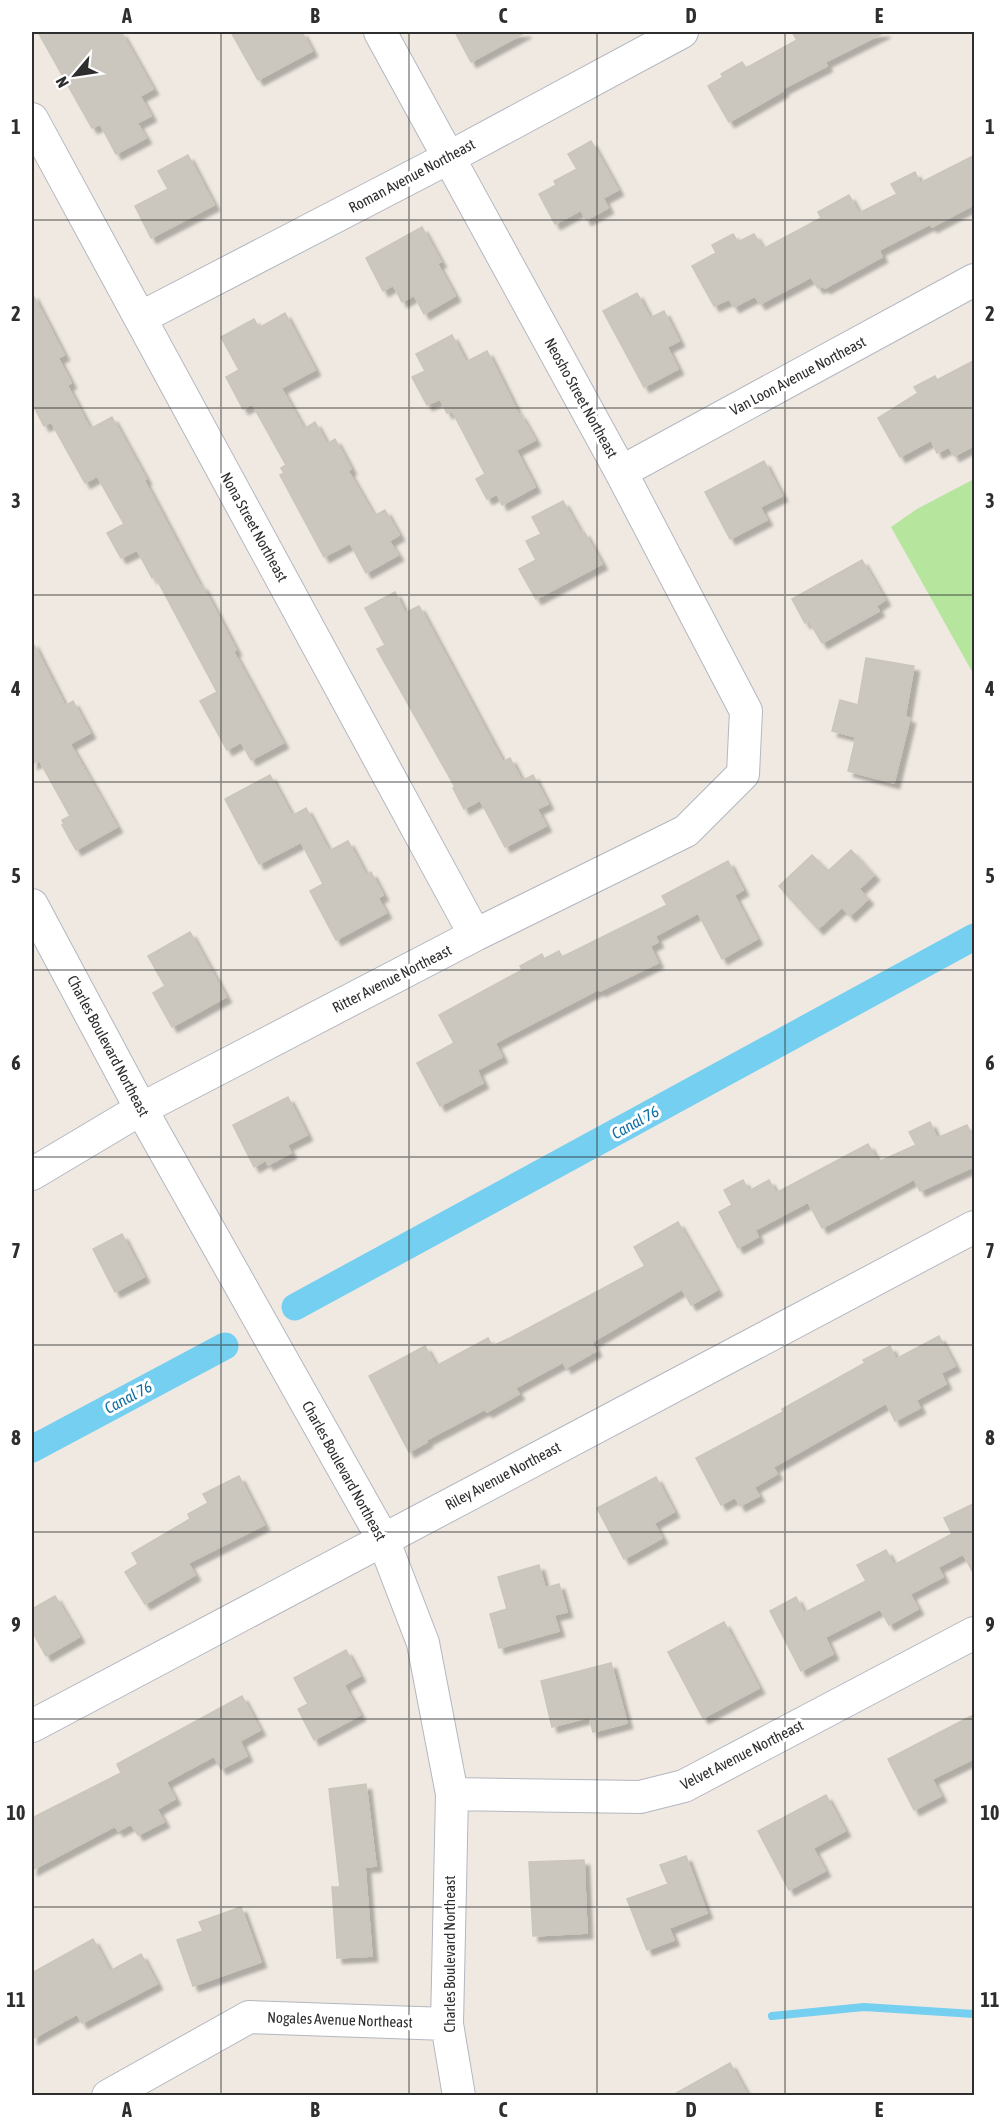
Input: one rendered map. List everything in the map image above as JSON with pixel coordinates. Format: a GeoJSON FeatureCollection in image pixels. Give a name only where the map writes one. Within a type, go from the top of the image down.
{"type":"FeatureCollection","features":[{"type":"Feature","properties":{"kind":"street","name":"Neosho Street Northeast"},"geometry":{"type":"LineString","coordinates":[[380,32],[621,472],[746,711],[743,774]]}},
{"type":"Feature","properties":{"kind":"street","name":"Roman Avenue Northeast"},"geometry":{"type":"LineString","coordinates":[[140,318],[450,157],[682,32]]}},
{"type":"Feature","properties":{"kind":"street","name":"Nona Street Northeast"},"geometry":{"type":"LineString","coordinates":[[32,119],[475,936]]}},
{"type":"Feature","properties":{"kind":"street","name":"Van Loon Avenue Northeast"},"geometry":{"type":"LineString","coordinates":[[621,472],[975,280]]}},
{"type":"Feature","properties":{"kind":"street","name":"Ritter Avenue Northeast"},"geometry":{"type":"LineString","coordinates":[[32,1174],[141,1109],[475,936],[686,831],[743,774]]}},
{"type":"Feature","properties":{"kind":"street","name":"Charles Boulevard Northeast"},"geometry":{"type":"LineString","coordinates":[[32,905],[141,1109],[383,1539],[423,1643],[452,1794],[447,2024],[459,2096]]}},
{"type":"Feature","properties":{"kind":"street","name":"Riley Avenue Northeast"},"geometry":{"type":"LineString","coordinates":[[32,1726],[975,1227]]}},
{"type":"Feature","properties":{"kind":"street","name":"Velvet Avenue Northeast"},"geometry":{"type":"LineString","coordinates":[[452,1794],[640,1797],[684,1786],[975,1633]]}},
{"type":"Feature","properties":{"kind":"street","name":"Nogales Avenue Northeast"},"geometry":{"type":"LineString","coordinates":[[108,2096],[249,2017],[447,2024]]}},
{"type":"Feature","properties":{"kind":"green space"},"geometry":{"type":"Polygon","coordinates":[[[974,479],[974,675],[891,527],[917,509],[974,479]]]}},
{"type":"Feature","properties":{"kind":"building"},"geometry":{"type":"Polygon","coordinates":[[[38,32],[121,32],[153,89],[140,96],[151,116],[137,123],[146,138],[116,154],[100,124],[92,128],[38,32]]]}},
{"type":"Feature","properties":{"kind":"building"},"geometry":{"type":"Polygon","coordinates":[[[231,32],[302,32],[312,51],[258,80],[231,32]]]}},
{"type":"Feature","properties":{"kind":"building"},"geometry":{"type":"Polygon","coordinates":[[[455,32],[526,32],[471,62],[455,32]]]}},
{"type":"Feature","properties":{"kind":"building"},"geometry":{"type":"Polygon","coordinates":[[[792,32],[885,32],[825,62],[827,66],[782,89],[783,91],[729,122],[708,86],[723,77],[721,74],[742,62],[746,68],[797,40],[792,32]]]}},
{"type":"Feature","properties":{"kind":"building"},"geometry":{"type":"Polygon","coordinates":[[[591,141],[618,190],[603,198],[608,208],[586,220],[581,210],[555,224],[539,194],[556,185],[554,181],[577,169],[568,154],[591,141]]]}},
{"type":"Feature","properties":{"kind":"building"},"geometry":{"type":"Polygon","coordinates":[[[188,155],[214,205],[151,238],[135,206],[168,189],[158,171],[188,155]]]}},
{"type":"Feature","properties":{"kind":"building"},"geometry":{"type":"Polygon","coordinates":[[[975,155],[975,204],[932,227],[930,224],[879,250],[882,257],[825,288],[822,286],[818,288],[811,277],[760,304],[755,296],[734,307],[729,299],[714,306],[692,266],[716,253],[712,245],[733,234],[738,242],[754,234],[763,249],[821,218],[818,212],[849,195],[859,213],[897,194],[891,184],[915,172],[920,183],[975,155]]]}},
{"type":"Feature","properties":{"kind":"building"},"geometry":{"type":"Polygon","coordinates":[[[422,227],[441,262],[437,263],[455,296],[424,314],[414,295],[402,302],[393,285],[383,291],[366,258],[422,227]]]}},
{"type":"Feature","properties":{"kind":"building"},"geometry":{"type":"Polygon","coordinates":[[[32,293],[64,355],[58,358],[71,383],[67,385],[90,429],[112,417],[283,743],[251,760],[241,742],[227,750],[200,701],[217,692],[155,576],[152,578],[137,550],[121,558],[107,533],[124,524],[97,476],[85,483],[51,422],[44,426],[32,403],[32,293]]]}},
{"type":"Feature","properties":{"kind":"building"},"geometry":{"type":"Polygon","coordinates":[[[637,293],[650,318],[664,311],[679,341],[667,347],[678,369],[644,387],[603,311],[637,293]]]}},
{"type":"Feature","properties":{"kind":"building"},"geometry":{"type":"Polygon","coordinates":[[[285,313],[315,370],[281,388],[304,429],[315,422],[327,444],[335,439],[351,469],[348,471],[374,516],[385,510],[399,535],[389,541],[398,555],[366,573],[350,543],[324,557],[280,475],[284,473],[281,468],[286,465],[252,404],[243,409],[226,377],[239,370],[221,337],[254,319],[259,328],[285,313]]]}},
{"type":"Feature","properties":{"kind":"building"},"geometry":{"type":"Polygon","coordinates":[[[452,335],[466,362],[487,351],[519,415],[535,440],[516,450],[535,487],[502,505],[497,494],[487,499],[476,479],[485,474],[452,411],[447,413],[440,399],[427,405],[412,377],[425,371],[416,354],[452,335]]]}},
{"type":"Feature","properties":{"kind":"building"},"geometry":{"type":"Polygon","coordinates":[[[975,360],[975,445],[954,456],[949,447],[937,453],[931,440],[900,457],[878,418],[918,393],[914,387],[935,376],[937,380],[975,360]]]}},
{"type":"Feature","properties":{"kind":"building"},"geometry":{"type":"Polygon","coordinates":[[[764,461],[782,496],[760,507],[767,520],[730,539],[705,492],[764,461]]]}},
{"type":"Feature","properties":{"kind":"building"},"geometry":{"type":"Polygon","coordinates":[[[563,501],[602,564],[536,599],[519,569],[536,560],[526,541],[541,534],[532,517],[563,501]]]}},
{"type":"Feature","properties":{"kind":"building"},"geometry":{"type":"Polygon","coordinates":[[[862,560],[885,600],[876,606],[879,611],[822,643],[809,621],[805,623],[792,599],[862,560]]]}},
{"type":"Feature","properties":{"kind":"building"},"geometry":{"type":"Polygon","coordinates":[[[395,592],[405,613],[419,606],[503,762],[510,758],[522,781],[533,775],[548,804],[537,809],[546,826],[505,847],[480,800],[464,809],[453,788],[455,787],[377,649],[385,645],[365,608],[395,592]]]}},
{"type":"Feature","properties":{"kind":"building"},"geometry":{"type":"Polygon","coordinates":[[[32,641],[65,706],[73,701],[90,733],[70,744],[117,827],[76,850],[62,825],[64,825],[62,820],[70,816],[39,760],[32,764],[32,641]]]}},
{"type":"Feature","properties":{"kind":"building"},"geometry":{"type":"Polygon","coordinates":[[[866,658],[914,666],[905,717],[910,718],[894,783],[848,771],[856,737],[832,731],[840,700],[858,705],[866,658]]]}},
{"type":"Feature","properties":{"kind":"building"},"geometry":{"type":"Polygon","coordinates":[[[270,775],[292,816],[306,808],[329,851],[348,841],[366,875],[371,872],[383,895],[378,898],[386,913],[336,940],[310,891],[323,884],[301,842],[259,864],[225,799],[270,775]]]}},
{"type":"Feature","properties":{"kind":"building"},"geometry":{"type":"Polygon","coordinates":[[[851,850],[874,875],[859,889],[868,899],[850,916],[842,907],[818,929],[779,886],[812,855],[828,871],[851,850]]]}},
{"type":"Feature","properties":{"kind":"building"},"geometry":{"type":"Polygon","coordinates":[[[728,861],[743,890],[734,895],[757,939],[722,959],[698,913],[655,936],[658,942],[650,946],[658,963],[600,991],[599,989],[495,1043],[502,1057],[477,1070],[483,1083],[440,1106],[417,1063],[454,1043],[439,1015],[522,970],[520,966],[542,954],[544,959],[559,951],[562,957],[667,905],[662,896],[728,861]]]}},
{"type":"Feature","properties":{"kind":"building"},"geometry":{"type":"Polygon","coordinates":[[[190,932],[226,997],[172,1027],[153,993],[165,986],[148,956],[190,932]]]}},
{"type":"Feature","properties":{"kind":"building"},"geometry":{"type":"Polygon","coordinates":[[[288,1097],[307,1135],[287,1145],[291,1153],[268,1165],[266,1160],[254,1167],[233,1125],[288,1097]]]}},
{"type":"Feature","properties":{"kind":"building"},"geometry":{"type":"Polygon","coordinates":[[[930,1122],[937,1138],[967,1125],[975,1142],[975,1166],[920,1191],[914,1179],[822,1228],[808,1202],[755,1230],[758,1237],[738,1248],[719,1212],[732,1205],[724,1190],[743,1180],[749,1191],[769,1180],[776,1193],[868,1144],[878,1162],[916,1145],[909,1132],[930,1122]]]}},
{"type":"Feature","properties":{"kind":"building"},"geometry":{"type":"Polygon","coordinates":[[[678,1222],[717,1290],[691,1305],[682,1289],[592,1342],[596,1351],[566,1368],[563,1362],[515,1388],[519,1394],[487,1412],[485,1409],[426,1440],[427,1442],[409,1452],[369,1376],[425,1346],[436,1366],[488,1338],[492,1346],[510,1338],[645,1266],[634,1247],[678,1222]]]}},
{"type":"Feature","properties":{"kind":"building"},"geometry":{"type":"Polygon","coordinates":[[[122,1234],[144,1277],[115,1292],[93,1249],[122,1234]]]}},
{"type":"Feature","properties":{"kind":"building"},"geometry":{"type":"Polygon","coordinates":[[[939,1336],[955,1366],[941,1373],[946,1384],[916,1400],[920,1408],[895,1421],[886,1403],[773,1467],[777,1474],[754,1487],[759,1496],[740,1506],[735,1497],[721,1505],[696,1458],[783,1412],[782,1409],[865,1363],[863,1360],[890,1346],[896,1359],[939,1336]]]}},
{"type":"Feature","properties":{"kind":"building"},"geometry":{"type":"Polygon","coordinates":[[[239,1476],[264,1525],[188,1563],[195,1575],[145,1604],[125,1572],[138,1564],[132,1553],[190,1519],[188,1514],[208,1503],[203,1494],[239,1476]]]}},
{"type":"Feature","properties":{"kind":"building"},"geometry":{"type":"Polygon","coordinates":[[[656,1477],[674,1512],[654,1523],[662,1538],[624,1559],[597,1508],[656,1477]]]}},
{"type":"Feature","properties":{"kind":"building"},"geometry":{"type":"Polygon","coordinates":[[[975,1503],[975,1576],[963,1554],[938,1567],[943,1577],[910,1594],[918,1609],[889,1625],[880,1609],[825,1637],[833,1654],[801,1671],[770,1611],[796,1597],[804,1613],[866,1581],[857,1565],[886,1550],[894,1565],[952,1534],[944,1518],[975,1503]]]}},
{"type":"Feature","properties":{"kind":"building"},"geometry":{"type":"Polygon","coordinates":[[[539,1565],[545,1588],[559,1584],[567,1612],[554,1615],[559,1631],[499,1648],[490,1614],[507,1609],[498,1577],[539,1565]]]}},
{"type":"Feature","properties":{"kind":"building"},"geometry":{"type":"Polygon","coordinates":[[[55,1596],[79,1637],[46,1656],[32,1631],[32,1609],[55,1596]]]}},
{"type":"Feature","properties":{"kind":"building"},"geometry":{"type":"Polygon","coordinates":[[[724,1622],[759,1688],[703,1718],[668,1652],[724,1622]]]}},
{"type":"Feature","properties":{"kind":"building"},"geometry":{"type":"Polygon","coordinates":[[[346,1650],[360,1676],[344,1685],[360,1715],[314,1740],[298,1709],[308,1704],[294,1678],[346,1650]]]}},
{"type":"Feature","properties":{"kind":"building"},"geometry":{"type":"Polygon","coordinates":[[[611,1663],[627,1723],[593,1732],[589,1717],[552,1727],[541,1681],[611,1663]]]}},
{"type":"Feature","properties":{"kind":"building"},"geometry":{"type":"Polygon","coordinates":[[[242,1696],[260,1730],[240,1741],[247,1756],[221,1769],[214,1756],[166,1782],[175,1799],[157,1809],[164,1822],[138,1835],[131,1824],[118,1831],[115,1826],[32,1870],[32,1818],[121,1773],[117,1764],[242,1696]]]}},
{"type":"Feature","properties":{"kind":"building"},"geometry":{"type":"Polygon","coordinates":[[[975,1714],[975,1758],[932,1779],[941,1796],[914,1810],[888,1759],[975,1714]]]}},
{"type":"Feature","properties":{"kind":"building"},"geometry":{"type":"Polygon","coordinates":[[[366,1784],[376,1866],[365,1867],[372,1956],[337,1958],[332,1887],[340,1887],[329,1789],[366,1784]]]}},
{"type":"Feature","properties":{"kind":"building"},"geometry":{"type":"Polygon","coordinates":[[[826,1795],[845,1831],[813,1848],[825,1871],[789,1890],[758,1831],[826,1795]]]}},
{"type":"Feature","properties":{"kind":"building"},"geometry":{"type":"Polygon","coordinates":[[[686,1856],[707,1913],[669,1928],[674,1940],[647,1950],[627,1899],[668,1884],[660,1865],[686,1856]]]}},
{"type":"Feature","properties":{"kind":"building"},"geometry":{"type":"Polygon","coordinates":[[[584,1860],[587,1933],[533,1936],[529,1862],[584,1860]]]}},
{"type":"Feature","properties":{"kind":"building"},"geometry":{"type":"Polygon","coordinates":[[[241,1907],[261,1962],[193,1986],[177,1940],[203,1931],[199,1922],[241,1907]]]}},
{"type":"Feature","properties":{"kind":"building"},"geometry":{"type":"Polygon","coordinates":[[[93,1939],[110,1971],[141,1954],[157,1984],[82,2023],[77,2014],[32,2039],[32,1973],[93,1939]]]}},
{"type":"Feature","properties":{"kind":"building"},"geometry":{"type":"Polygon","coordinates":[[[730,2063],[748,2096],[671,2096],[730,2063]]]}},
{"type":"Feature","properties":{"kind":"waterway","name":"Canal 76"},"geometry":{"type":"LineString","coordinates":[[295,1307],[974,937]]}},
{"type":"Feature","properties":{"kind":"waterway","name":"Canal 76"},"geometry":{"type":"LineString","coordinates":[[32,1449],[225,1346]]}},
{"type":"Feature","properties":{"kind":"waterway"},"geometry":{"type":"LineString","coordinates":[[772,2016],[864,2007],[974,2014]]}}]}
